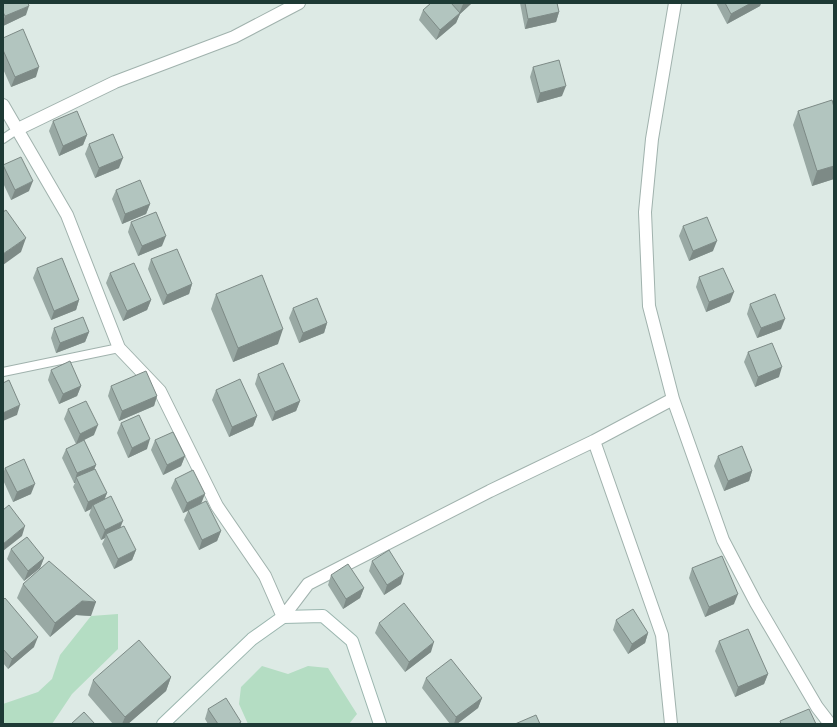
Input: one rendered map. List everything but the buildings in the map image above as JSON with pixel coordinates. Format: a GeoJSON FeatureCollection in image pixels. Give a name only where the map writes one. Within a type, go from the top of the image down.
{"type":"FeatureCollection","features":[{"type":"Feature","properties":{"kind":"street"},"geometry":{"type":"LineString","coordinates":[[11,124],[115,82],[234,37],[299,3]]}},
{"type":"Feature","properties":{"kind":"street"},"geometry":{"type":"LineString","coordinates":[[675,3],[652,139],[645,212],[649,306],[673,399],[723,540],[756,603],[817,707],[830,724]]}},
{"type":"Feature","properties":{"kind":"street"},"geometry":{"type":"LineString","coordinates":[[3,105],[11,124],[67,215],[119,348],[160,391],[217,506],[265,576],[283,616]]}},
{"type":"Feature","properties":{"kind":"street"},"geometry":{"type":"LineString","coordinates":[[163,724],[252,639],[283,616],[308,584],[490,491],[594,441],[673,399]]}},
{"type":"Feature","properties":{"kind":"street"},"geometry":{"type":"LineString","coordinates":[[594,441],[662,636],[671,724]]}},
{"type":"Feature","properties":{"kind":"street"},"geometry":{"type":"LineString","coordinates":[[283,616],[323,616],[352,641],[380,724]]}},
{"type":"Feature","properties":{"kind":"lane"},"geometry":{"type":"LineString","coordinates":[[3,139],[11,124]]}},
{"type":"Feature","properties":{"kind":"lane"},"geometry":{"type":"LineString","coordinates":[[3,372],[119,348]]}},
{"type":"Feature","properties":{"kind":"green space"},"geometry":{"type":"Polygon","coordinates":[[[118,614],[118,649],[72,694],[52,724],[3,724],[3,704],[38,692],[52,679],[60,655],[91,616],[118,614]]]}},
{"type":"Feature","properties":{"kind":"green space"},"geometry":{"type":"Polygon","coordinates":[[[262,666],[288,674],[308,666],[328,668],[357,714],[349,724],[248,724],[239,704],[241,687],[262,666]]]}}]}
